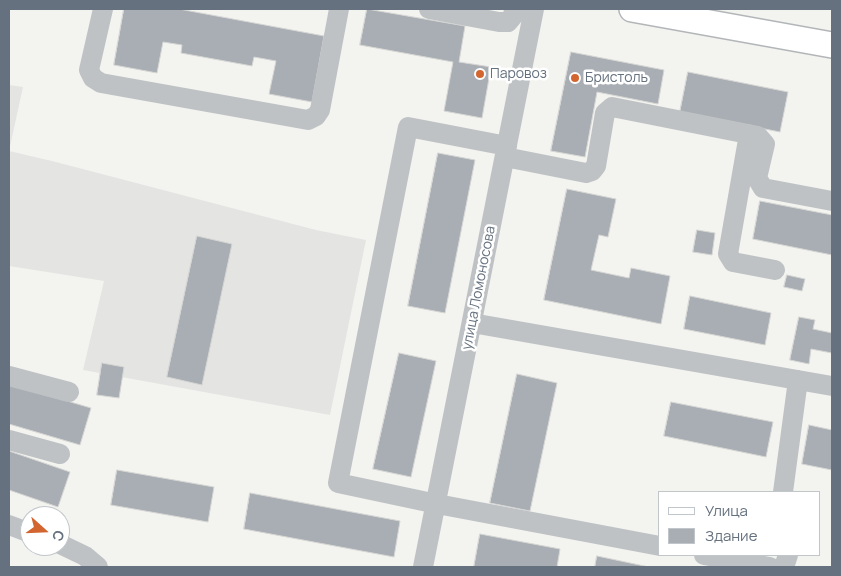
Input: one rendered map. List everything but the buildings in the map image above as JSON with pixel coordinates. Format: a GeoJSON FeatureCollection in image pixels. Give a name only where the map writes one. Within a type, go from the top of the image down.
{"type":"FeatureCollection","features":[{"type":"Feature","properties":{"kind":"main road"},"geometry":{"type":"LineString","coordinates":[[632,9],[832,45]]}},
{"type":"Feature","properties":{"kind":"street"},"geometry":{"type":"LineString","coordinates":[[103,9],[89,70],[93,78],[101,83],[308,120],[316,116],[320,110],[338,9]]}},
{"type":"Feature","properties":{"kind":"street"},"geometry":{"type":"LineString","coordinates":[[429,9],[499,22],[508,22],[513,16],[514,9]]}},
{"type":"Feature","properties":{"kind":"street","name":"улица Ломоносова"},"geometry":{"type":"LineString","coordinates":[[424,567],[534,9]]}},
{"type":"Feature","properties":{"kind":"street"},"geometry":{"type":"LineString","coordinates":[[658,546],[437,504],[338,483],[408,127],[586,173],[592,171],[596,166],[605,113],[612,107],[758,136],[765,144],[757,178],[763,188],[832,202]]}},
{"type":"Feature","properties":{"kind":"street"},"geometry":{"type":"LineString","coordinates":[[749,134],[728,254],[732,262],[775,270]]}},
{"type":"Feature","properties":{"kind":"street"},"geometry":{"type":"LineString","coordinates":[[472,323],[832,386]]}},
{"type":"Feature","properties":{"kind":"street"},"geometry":{"type":"LineString","coordinates":[[9,376],[68,392]]}},
{"type":"Feature","properties":{"kind":"street"},"geometry":{"type":"LineString","coordinates":[[783,491],[798,380]]}},
{"type":"Feature","properties":{"kind":"street"},"geometry":{"type":"LineString","coordinates":[[9,440],[60,454]]}},
{"type":"Feature","properties":{"kind":"street"},"geometry":{"type":"LineString","coordinates":[[70,549],[85,556],[98,567]]}},
{"type":"Feature","properties":{"kind":"street"},"geometry":{"type":"LineString","coordinates":[[710,556],[770,567]]}},
{"type":"Feature","properties":{"kind":"shaded area"},"geometry":{"type":"Polygon","coordinates":[[[9,85],[23,87],[9,151],[9,85]]]}},
{"type":"Feature","properties":{"kind":"shaded area"},"geometry":{"type":"Polygon","coordinates":[[[9,151],[316,230],[366,240],[330,415],[83,370],[104,281],[9,266],[9,151]]]}},
{"type":"Feature","properties":{"kind":"place","name":"Паровоз"},"geometry":{"type":"Point","coordinates":[480,74]}},
{"type":"Feature","properties":{"kind":"place","name":"Бристоль"},"geometry":{"type":"Point","coordinates":[575,78]}}]}
